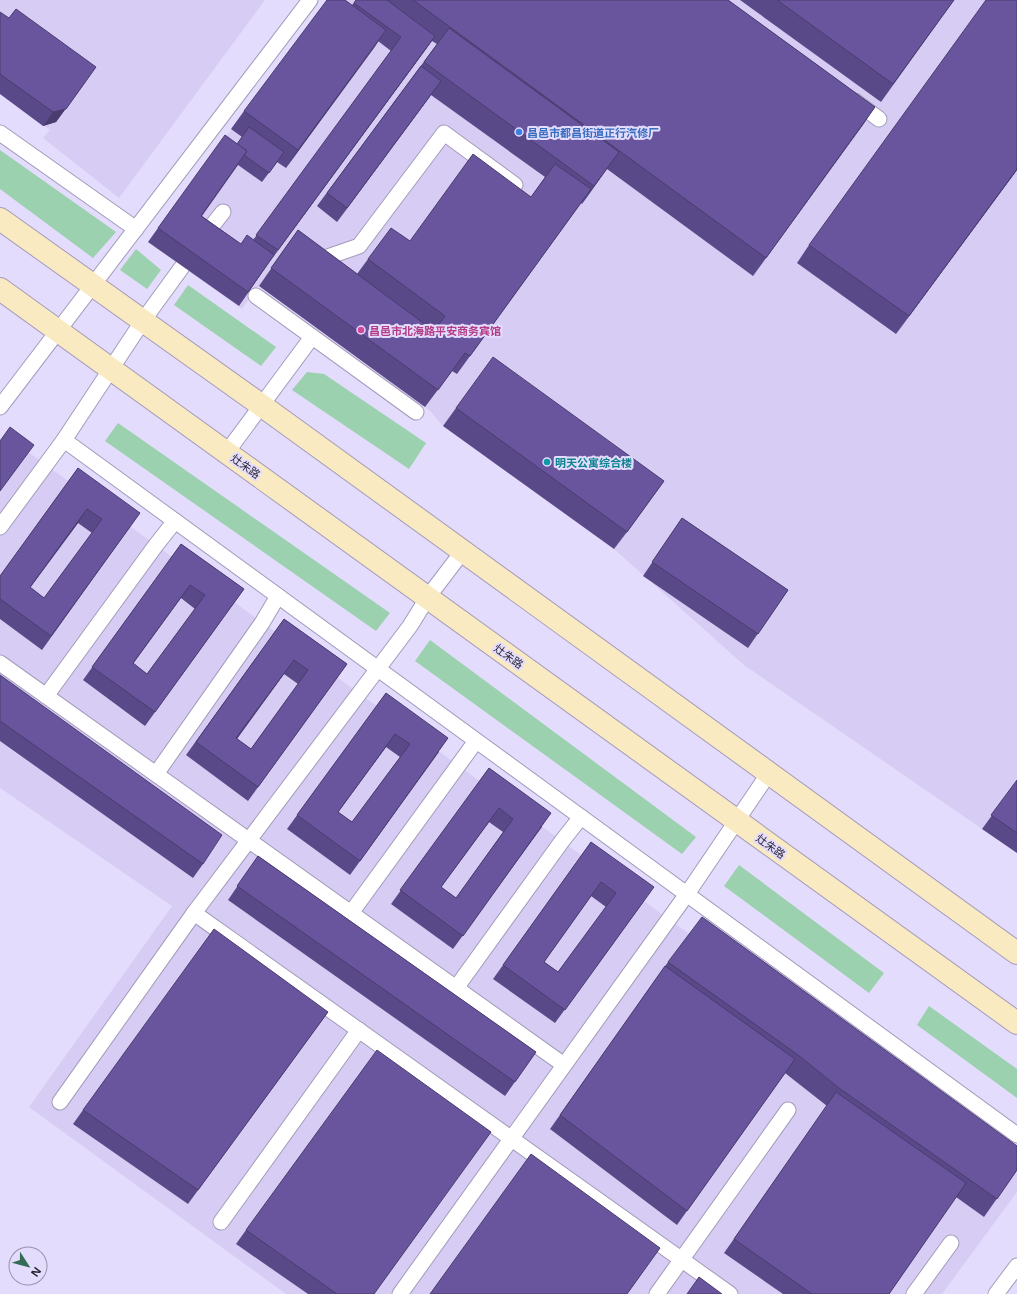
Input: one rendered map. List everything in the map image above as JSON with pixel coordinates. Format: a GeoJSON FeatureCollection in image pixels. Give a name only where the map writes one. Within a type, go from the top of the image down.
{"type":"FeatureCollection","features":[{"type":"Feature","properties":{"kind":"main road"},"geometry":{"type":"LineString","coordinates":[[0,219],[142,322],[261,405],[1017,952]]}},
{"type":"Feature","properties":{"kind":"main road","name":"灶朱路"},"geometry":{"type":"LineString","coordinates":[[0,289],[59,330],[1017,1023]]}},
{"type":"Feature","properties":{"kind":"lane"},"geometry":{"type":"LineString","coordinates":[[0,407],[310,0]]}},
{"type":"Feature","properties":{"kind":"lane"},"geometry":{"type":"LineString","coordinates":[[841,91],[879,119]]}},
{"type":"Feature","properties":{"kind":"lane"},"geometry":{"type":"LineString","coordinates":[[0,133],[136,229]]}},
{"type":"Feature","properties":{"kind":"lane"},"geometry":{"type":"LineString","coordinates":[[312,262],[360,246],[444,133],[515,185]]}},
{"type":"Feature","properties":{"kind":"lane"},"geometry":{"type":"LineString","coordinates":[[204,236],[223,212]]}},
{"type":"Feature","properties":{"kind":"lane"},"geometry":{"type":"LineString","coordinates":[[0,527],[64,440],[142,322],[182,267]]}},
{"type":"Feature","properties":{"kind":"lane"},"geometry":{"type":"LineString","coordinates":[[256,296],[416,412]]}},
{"type":"Feature","properties":{"kind":"lane"},"geometry":{"type":"LineString","coordinates":[[227,452],[312,337]]}},
{"type":"Feature","properties":{"kind":"lane"},"geometry":{"type":"LineString","coordinates":[[64,440],[1017,1135]]}},
{"type":"Feature","properties":{"kind":"lane"},"geometry":{"type":"LineString","coordinates":[[46,696],[175,521]]}},
{"type":"Feature","properties":{"kind":"lane"},"geometry":{"type":"LineString","coordinates":[[60,1102],[194,913],[410,626],[428,597],[463,551]]}},
{"type":"Feature","properties":{"kind":"lane"},"geometry":{"type":"LineString","coordinates":[[156,774],[262,623],[278,596]]}},
{"type":"Feature","properties":{"kind":"lane"},"geometry":{"type":"LineString","coordinates":[[0,664],[564,1065]]}},
{"type":"Feature","properties":{"kind":"lane"},"geometry":{"type":"LineString","coordinates":[[351,913],[476,740]]}},
{"type":"Feature","properties":{"kind":"lane"},"geometry":{"type":"LineString","coordinates":[[400,1294],[687,894],[769,773]]}},
{"type":"Feature","properties":{"kind":"lane"},"geometry":{"type":"LineString","coordinates":[[456,988],[581,817]]}},
{"type":"Feature","properties":{"kind":"lane"},"geometry":{"type":"LineString","coordinates":[[194,913],[730,1294]]}},
{"type":"Feature","properties":{"kind":"lane"},"geometry":{"type":"LineString","coordinates":[[221,1222],[359,1030]]}},
{"type":"Feature","properties":{"kind":"lane"},"geometry":{"type":"LineString","coordinates":[[657,1294],[788,1110]]}},
{"type":"Feature","properties":{"kind":"lane"},"geometry":{"type":"LineString","coordinates":[[914,1294],[951,1243]]}},
{"type":"Feature","properties":{"kind":"lane"},"geometry":{"type":"LineString","coordinates":[[996,1294],[1017,1266]]}},
{"type":"Feature","properties":{"kind":"shaded area"},"geometry":{"type":"Polygon","coordinates":[[[0,0],[265,0],[119,198],[43,138],[50,130],[0,94],[0,0]]]}},
{"type":"Feature","properties":{"kind":"shaded area"},"geometry":{"type":"Polygon","coordinates":[[[328,0],[1017,0],[1017,853],[744,665],[614,549],[443,426],[430,411],[259,286],[242,309],[148,242],[328,0]]]}},
{"type":"Feature","properties":{"kind":"shaded area"},"geometry":{"type":"Polygon","coordinates":[[[5,435],[1017,1173],[1017,1192],[942,1294],[286,1294],[29,1107],[172,906],[0,788],[0,441],[5,435]]]}},
{"type":"Feature","properties":{"kind":"green space"},"geometry":{"type":"Polygon","coordinates":[[[0,150],[116,232],[93,258],[0,189],[0,150]]]}},
{"type":"Feature","properties":{"kind":"green space"},"geometry":{"type":"Polygon","coordinates":[[[136,249],[161,270],[147,289],[120,270],[136,249]]]}},
{"type":"Feature","properties":{"kind":"green space"},"geometry":{"type":"Polygon","coordinates":[[[188,285],[276,347],[261,366],[174,305],[188,285]]]}},
{"type":"Feature","properties":{"kind":"green space"},"geometry":{"type":"Polygon","coordinates":[[[307,372],[324,374],[426,443],[409,469],[292,390],[307,372]]]}},
{"type":"Feature","properties":{"kind":"green space"},"geometry":{"type":"Polygon","coordinates":[[[118,423],[390,613],[376,631],[105,441],[118,423]]]}},
{"type":"Feature","properties":{"kind":"green space"},"geometry":{"type":"Polygon","coordinates":[[[430,640],[696,837],[682,854],[415,661],[430,640]]]}},
{"type":"Feature","properties":{"kind":"green space"},"geometry":{"type":"Polygon","coordinates":[[[739,865],[884,973],[869,993],[724,886],[739,865]]]}},
{"type":"Feature","properties":{"kind":"green space"},"geometry":{"type":"Polygon","coordinates":[[[929,1006],[1017,1069],[1017,1098],[917,1025],[929,1006]]]}},
{"type":"Feature","properties":{"kind":"building"},"geometry":{"type":"Polygon","coordinates":[[[327,0],[345,0],[386,30],[298,150],[244,111],[327,0]]]}},
{"type":"Feature","properties":{"kind":"building"},"geometry":{"type":"Polygon","coordinates":[[[356,0],[387,0],[435,36],[278,250],[256,235],[401,37],[354,3],[356,0]]]}},
{"type":"Feature","properties":{"kind":"building"},"geometry":{"type":"Polygon","coordinates":[[[413,0],[728,0],[875,107],[766,258],[413,0]]]}},
{"type":"Feature","properties":{"kind":"building"},"geometry":{"type":"Polygon","coordinates":[[[777,0],[954,0],[893,84],[777,0]]]}},
{"type":"Feature","properties":{"kind":"building"},"geometry":{"type":"Polygon","coordinates":[[[986,0],[1017,0],[1017,169],[909,316],[809,245],[986,0]]]}},
{"type":"Feature","properties":{"kind":"building"},"geometry":{"type":"Polygon","coordinates":[[[16,9],[96,67],[66,109],[53,112],[0,74],[0,12],[9,18],[16,9]]]}},
{"type":"Feature","properties":{"kind":"building"},"geometry":{"type":"Polygon","coordinates":[[[449,28],[619,152],[594,186],[424,62],[449,28]]]}},
{"type":"Feature","properties":{"kind":"building"},"geometry":{"type":"Polygon","coordinates":[[[421,66],[441,81],[347,208],[327,193],[421,66]]]}},
{"type":"Feature","properties":{"kind":"building"},"geometry":{"type":"Polygon","coordinates":[[[249,127],[284,152],[269,173],[244,155],[247,151],[237,144],[249,127]]]}},
{"type":"Feature","properties":{"kind":"building"},"geometry":{"type":"Polygon","coordinates":[[[225,135],[247,151],[201,216],[241,244],[247,235],[274,255],[248,292],[158,228],[225,135]]]}},
{"type":"Feature","properties":{"kind":"building"},"geometry":{"type":"Polygon","coordinates":[[[473,154],[531,197],[555,164],[591,189],[470,356],[465,353],[438,390],[271,268],[298,230],[434,331],[445,316],[368,259],[391,228],[410,241],[473,154]]]}},
{"type":"Feature","properties":{"kind":"building","name":"明天公寓综合楼"},"geometry":{"type":"Polygon","coordinates":[[[493,357],[664,481],[627,532],[456,408],[493,357]]]}},
{"type":"Feature","properties":{"kind":"building"},"geometry":{"type":"Polygon","coordinates":[[[10,427],[34,445],[0,491],[0,441],[10,427]]]}},
{"type":"Feature","properties":{"kind":"building"},"geometry":{"type":"Polygon","coordinates":[[[78,468],[140,513],[51,636],[0,599],[0,576],[78,468]],[[87,509],[30,587],[44,598],[102,519],[87,509]]]}},
{"type":"Feature","properties":{"kind":"building"},"geometry":{"type":"Polygon","coordinates":[[[682,518],[788,590],[758,634],[652,562],[682,518]]]}},
{"type":"Feature","properties":{"kind":"building"},"geometry":{"type":"Polygon","coordinates":[[[181,544],[244,589],[155,712],[92,667],[181,544]],[[190,585],[133,663],[147,674],[205,595],[190,585]]]}},
{"type":"Feature","properties":{"kind":"building"},"geometry":{"type":"Polygon","coordinates":[[[284,619],[347,664],[258,787],[196,742],[284,619]],[[294,660],[236,738],[251,749],[308,670],[294,660]]]}},
{"type":"Feature","properties":{"kind":"building"},"geometry":{"type":"Polygon","coordinates":[[[0,675],[222,835],[203,864],[0,721],[0,675]]]}},
{"type":"Feature","properties":{"kind":"building"},"geometry":{"type":"Polygon","coordinates":[[[386,693],[448,738],[360,861],[297,815],[386,693]],[[395,734],[338,812],[352,822],[410,744],[395,734]]]}},
{"type":"Feature","properties":{"kind":"building"},"geometry":{"type":"Polygon","coordinates":[[[489,768],[551,813],[463,936],[400,890],[489,768]],[[499,808],[441,887],[456,898],[513,819],[499,808]]]}},
{"type":"Feature","properties":{"kind":"building"},"geometry":{"type":"Polygon","coordinates":[[[1017,780],[1017,833],[991,815],[1017,780]]]}},
{"type":"Feature","properties":{"kind":"building"},"geometry":{"type":"Polygon","coordinates":[[[591,842],[654,887],[565,1010],[503,965],[591,842]],[[601,882],[544,962],[558,972],[616,893],[601,882]]]}},
{"type":"Feature","properties":{"kind":"building"},"geometry":{"type":"Polygon","coordinates":[[[258,856],[536,1052],[515,1082],[237,886],[258,856]]]}},
{"type":"Feature","properties":{"kind":"building"},"geometry":{"type":"Polygon","coordinates":[[[702,917],[1017,1146],[1017,1170],[997,1199],[839,1088],[798,1055],[668,962],[702,917]]]}},
{"type":"Feature","properties":{"kind":"building"},"geometry":{"type":"Polygon","coordinates":[[[214,929],[328,1012],[198,1190],[83,1110],[214,929]]]}},
{"type":"Feature","properties":{"kind":"building"},"geometry":{"type":"Polygon","coordinates":[[[665,966],[795,1059],[687,1211],[560,1115],[665,966]]]}},
{"type":"Feature","properties":{"kind":"building"},"geometry":{"type":"Polygon","coordinates":[[[377,1050],[491,1132],[374,1294],[337,1294],[246,1230],[377,1050]]]}},
{"type":"Feature","properties":{"kind":"building"},"geometry":{"type":"Polygon","coordinates":[[[836,1092],[966,1183],[889,1294],[812,1294],[734,1239],[836,1092]]]}},
{"type":"Feature","properties":{"kind":"building"},"geometry":{"type":"Polygon","coordinates":[[[531,1154],[660,1248],[627,1294],[430,1294],[531,1154]]]}},
{"type":"Feature","properties":{"kind":"building"},"geometry":{"type":"Polygon","coordinates":[[[699,1277],[722,1294],[687,1294],[699,1277]]]}},
{"type":"Feature","properties":{"kind":"place","name":"昌邑市都昌街道正行汽修厂"},"geometry":{"type":"Point","coordinates":[519,132]}},
{"type":"Feature","properties":{"kind":"place","name":"昌邑市北海路平安商务宾馆"},"geometry":{"type":"Point","coordinates":[361,330]}},
{"type":"Feature","properties":{"kind":"place","name":"明天公寓综合楼"},"geometry":{"type":"Point","coordinates":[547,462]}}]}
